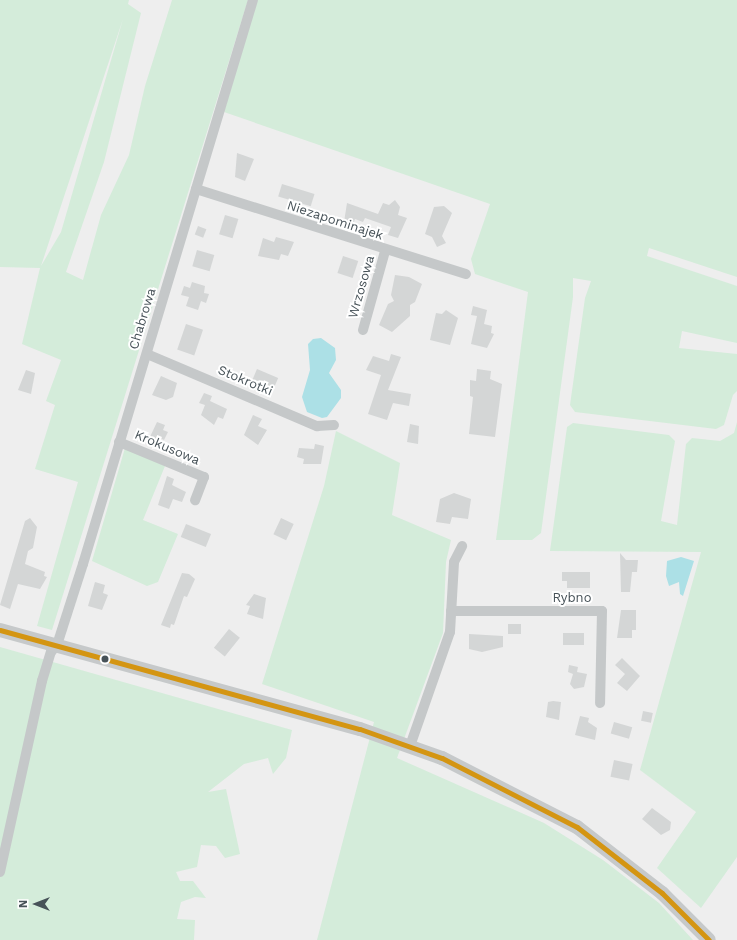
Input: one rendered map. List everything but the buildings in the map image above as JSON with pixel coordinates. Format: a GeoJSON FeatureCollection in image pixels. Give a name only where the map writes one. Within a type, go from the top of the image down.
{"type":"FeatureCollection","features":[{"type":"Feature","properties":{"kind":"street","name":"Chabrowa"},"geometry":{"type":"LineString","coordinates":[[0,872],[42,681],[51,652],[57,645],[120,442],[252,0]]}},
{"type":"Feature","properties":{"kind":"street","name":"Niezapominajek"},"geometry":{"type":"LineString","coordinates":[[196,189],[385,251],[466,274]]}},
{"type":"Feature","properties":{"kind":"street","name":"Wrzosowa"},"geometry":{"type":"LineString","coordinates":[[363,330],[385,251]]}},
{"type":"Feature","properties":{"kind":"street","name":"Stokrotki"},"geometry":{"type":"LineString","coordinates":[[147,354],[317,426],[334,425]]}},
{"type":"Feature","properties":{"kind":"street","name":"Krokusowa"},"geometry":{"type":"LineString","coordinates":[[120,442],[204,477],[195,500]]}},
{"type":"Feature","properties":{"kind":"street"},"geometry":{"type":"LineString","coordinates":[[410,746],[450,632],[454,562],[462,546]]}},
{"type":"Feature","properties":{"kind":"street","name":"Rybno"},"geometry":{"type":"LineString","coordinates":[[451,611],[602,611],[600,704]]}},
{"type":"Feature","properties":{"kind":"street"},"geometry":{"type":"LineString","coordinates":[[0,630],[410,746],[442,758],[577,826],[662,893],[710,940]]}},
{"type":"Feature","properties":{"kind":"green space"},"geometry":{"type":"Polygon","coordinates":[[[0,0],[129,0],[128,4],[141,13],[104,162],[66,272],[83,280],[101,215],[129,155],[145,86],[172,0],[248,0],[52,630],[37,626],[78,482],[35,469],[55,405],[46,401],[61,360],[22,344],[40,268],[0,267],[0,0]],[[123,19],[41,266],[61,232],[123,19]]]}},
{"type":"Feature","properties":{"kind":"green space"},"geometry":{"type":"Polygon","coordinates":[[[257,0],[737,0],[737,277],[649,248],[647,256],[737,286],[737,343],[682,331],[679,348],[737,354],[737,391],[733,395],[724,425],[716,429],[575,412],[570,405],[585,298],[591,281],[573,278],[573,297],[541,533],[532,540],[496,540],[528,292],[475,274],[471,259],[490,204],[224,112],[257,0]]]}},
{"type":"Feature","properties":{"kind":"green space"},"geometry":{"type":"Polygon","coordinates":[[[737,422],[737,857],[701,908],[657,868],[696,812],[640,770],[701,552],[550,551],[567,427],[573,423],[669,435],[675,441],[661,521],[677,525],[686,444],[692,438],[720,441],[734,433],[737,422]]]}},
{"type":"Feature","properties":{"kind":"green space"},"geometry":{"type":"Polygon","coordinates":[[[336,431],[400,463],[392,515],[451,540],[446,562],[443,633],[397,758],[544,823],[603,860],[659,903],[693,940],[317,940],[374,722],[262,684],[324,486],[336,431]]]}},
{"type":"Feature","properties":{"kind":"green space"},"geometry":{"type":"Polygon","coordinates":[[[125,448],[165,466],[143,520],[178,534],[158,582],[147,586],[92,561],[125,448]]]}},
{"type":"Feature","properties":{"kind":"green space"},"geometry":{"type":"Polygon","coordinates":[[[0,647],[292,730],[286,758],[273,774],[268,758],[244,764],[208,792],[226,789],[240,854],[225,858],[216,846],[201,845],[197,867],[176,872],[180,881],[193,881],[206,898],[195,897],[181,902],[177,919],[195,920],[194,940],[0,940],[0,647]]]}},
{"type":"Feature","properties":{"kind":"water"},"geometry":{"type":"Polygon","coordinates":[[[321,338],[335,348],[336,360],[329,373],[341,390],[341,398],[327,417],[322,418],[307,412],[302,397],[310,370],[308,344],[313,339],[321,338]]]}},
{"type":"Feature","properties":{"kind":"water"},"geometry":{"type":"Polygon","coordinates":[[[681,557],[694,561],[683,596],[680,594],[679,582],[669,586],[666,576],[667,561],[681,557]]]}},
{"type":"Feature","properties":{"kind":"transit line"},"geometry":{"type":"LineString","coordinates":[[0,630],[360,729],[442,758],[577,827],[662,893],[709,940]]}}]}
